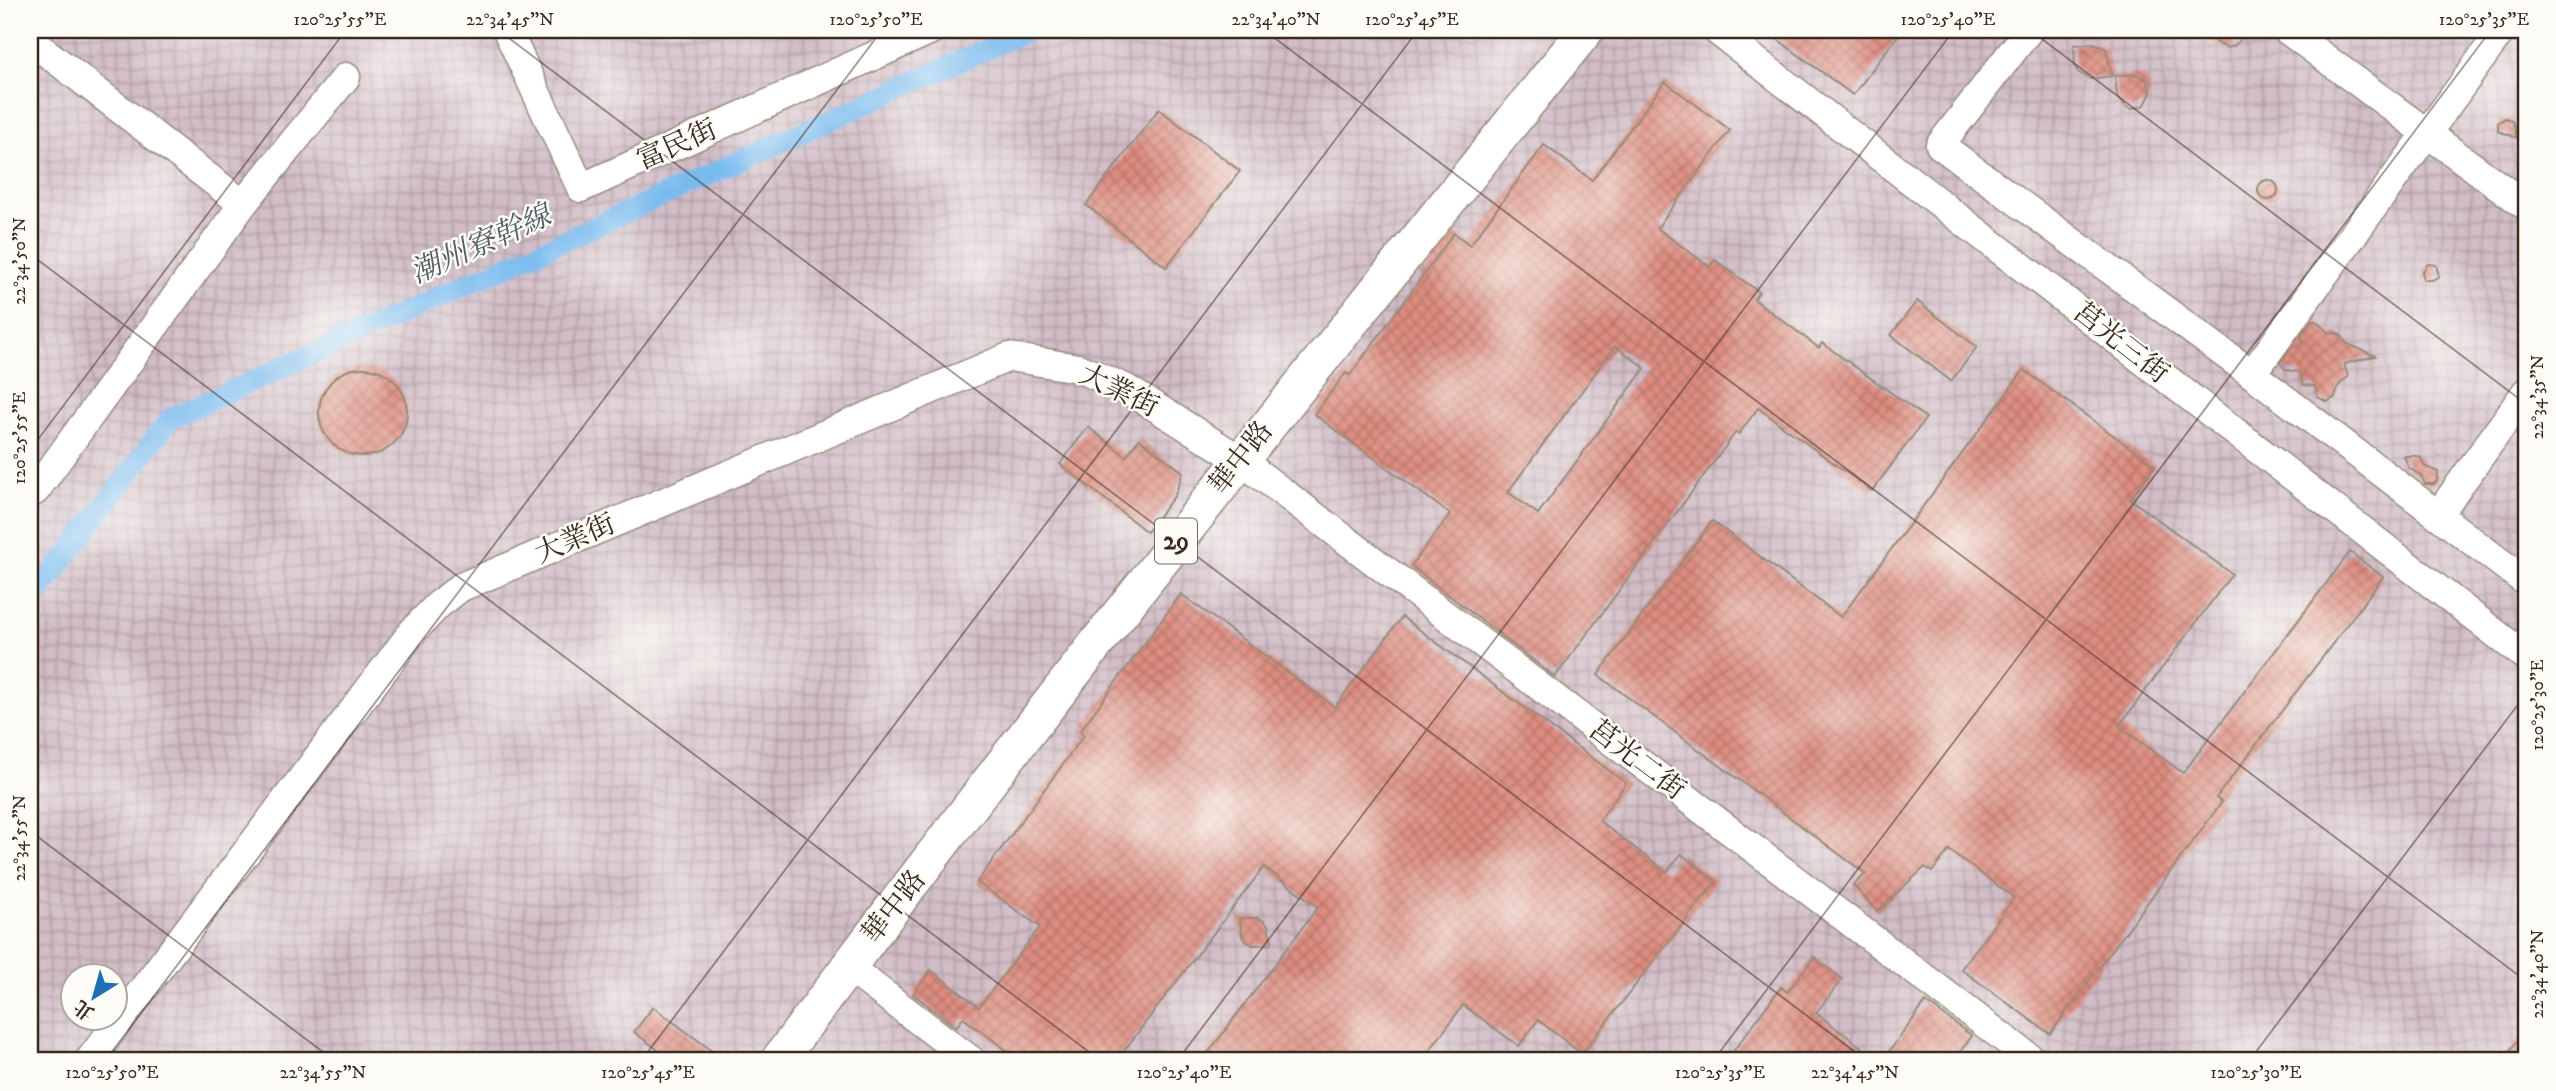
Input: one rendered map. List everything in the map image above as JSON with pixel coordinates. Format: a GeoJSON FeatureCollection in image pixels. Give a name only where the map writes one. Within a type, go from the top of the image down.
{"type":"FeatureCollection","features":[{"type":"Feature","properties":{"kind":"main road","name":"華中路"},"geometry":{"type":"LineString","coordinates":[[778,1061],[1239,459],[1586,30]]}},
{"type":"Feature","properties":{"kind":"street","name":"富民街"},"geometry":{"type":"LineString","coordinates":[[507,30],[581,188],[931,30]]}},
{"type":"Feature","properties":{"kind":"street","name":"莒光三街"},"geometry":{"type":"LineString","coordinates":[[1716,30],[2526,657]]}},
{"type":"Feature","properties":{"kind":"street"},"geometry":{"type":"LineString","coordinates":[[2029,30],[1940,145],[2252,374],[2526,582]]}},
{"type":"Feature","properties":{"kind":"street"},"geometry":{"type":"LineString","coordinates":[[2287,30],[2526,206]]}},
{"type":"Feature","properties":{"kind":"street"},"geometry":{"type":"LineString","coordinates":[[2252,374],[2502,30]]}},
{"type":"Feature","properties":{"kind":"street"},"geometry":{"type":"LineString","coordinates":[[30,40],[243,204]]}},
{"type":"Feature","properties":{"kind":"street"},"geometry":{"type":"LineString","coordinates":[[30,494],[36,490],[243,204],[346,77]]}},
{"type":"Feature","properties":{"kind":"street","name":"大業街"},"geometry":{"type":"LineString","coordinates":[[89,1061],[413,632],[438,605],[461,587],[1009,357],[1078,368],[1125,388],[1239,459]]}},
{"type":"Feature","properties":{"kind":"street"},"geometry":{"type":"LineString","coordinates":[[2438,515],[2526,392]]}},
{"type":"Feature","properties":{"kind":"street","name":"莒光二街"},"geometry":{"type":"LineString","coordinates":[[1239,459],[2034,1061]]}},
{"type":"Feature","properties":{"kind":"street"},"geometry":{"type":"LineString","coordinates":[[848,967],[972,1061]]}},
{"type":"Feature","properties":{"kind":"shaded area"},"geometry":{"type":"Polygon","coordinates":[[[30,30],[2526,30],[2526,1061],[30,1061],[30,30]]]}},
{"type":"Feature","properties":{"kind":"building"},"geometry":{"type":"Polygon","coordinates":[[[1765,30],[1902,30],[1853,95],[1765,30]]]}},
{"type":"Feature","properties":{"kind":"building"},"geometry":{"type":"Polygon","coordinates":[[[2208,30],[2250,30],[2234,46],[2228,48],[2216,43],[2208,30]]]}},
{"type":"Feature","properties":{"kind":"building"},"geometry":{"type":"Polygon","coordinates":[[[2094,43],[2106,49],[2112,76],[2090,79],[2078,72],[2074,45],[2094,43]]]}},
{"type":"Feature","properties":{"kind":"building"},"geometry":{"type":"Polygon","coordinates":[[[2135,74],[2147,80],[2151,93],[2145,105],[2132,109],[2126,107],[2117,96],[2115,76],[2135,74]]]}},
{"type":"Feature","properties":{"kind":"building"},"geometry":{"type":"Polygon","coordinates":[[[1665,82],[1730,130],[1657,228],[1710,267],[1715,260],[1759,292],[1754,299],[1819,348],[1822,343],[1926,418],[1872,491],[1758,408],[1739,434],[1736,432],[1555,677],[1411,566],[1450,514],[1314,414],[1346,373],[1350,375],[1454,233],[1470,245],[1544,145],[1592,180],[1665,82]],[[1615,346],[1508,492],[1538,514],[1645,368],[1615,346]]]}},
{"type":"Feature","properties":{"kind":"building"},"geometry":{"type":"Polygon","coordinates":[[[1159,109],[1240,171],[1166,267],[1086,205],[1159,109]]]}},
{"type":"Feature","properties":{"kind":"building"},"geometry":{"type":"Polygon","coordinates":[[[2506,118],[2513,122],[2517,138],[2498,131],[2498,122],[2506,118]]]}},
{"type":"Feature","properties":{"kind":"building"},"geometry":{"type":"Polygon","coordinates":[[[2268,180],[2275,183],[2278,190],[2275,197],[2268,200],[2261,197],[2258,190],[2261,183],[2268,180]]]}},
{"type":"Feature","properties":{"kind":"building"},"geometry":{"type":"Polygon","coordinates":[[[2428,264],[2436,265],[2439,276],[2424,280],[2422,272],[2428,264]]]}},
{"type":"Feature","properties":{"kind":"building"},"geometry":{"type":"Polygon","coordinates":[[[1917,301],[1977,347],[1951,381],[1891,335],[1917,301]]]}},
{"type":"Feature","properties":{"kind":"building"},"geometry":{"type":"Polygon","coordinates":[[[2312,320],[2318,322],[2327,332],[2340,334],[2346,343],[2375,356],[2344,364],[2348,377],[2339,385],[2335,397],[2327,402],[2318,397],[2315,386],[2303,385],[2300,372],[2286,370],[2280,363],[2292,347],[2303,343],[2301,335],[2312,320]]]}},
{"type":"Feature","properties":{"kind":"building"},"geometry":{"type":"Polygon","coordinates":[[[363,368],[380,372],[394,381],[403,395],[407,412],[403,429],[394,443],[380,452],[363,456],[346,452],[332,443],[323,429],[319,412],[323,395],[332,381],[346,372],[363,368]]]}},
{"type":"Feature","properties":{"kind":"building"},"geometry":{"type":"Polygon","coordinates":[[[2024,370],[2155,466],[2130,499],[2232,574],[2119,726],[2183,773],[2350,552],[2383,577],[2216,798],[2222,802],[2050,1034],[1961,969],[2014,898],[1949,850],[1932,872],[1925,867],[1877,911],[1853,885],[1866,874],[1598,675],[1712,521],[1841,617],[2024,370]]]}},
{"type":"Feature","properties":{"kind":"building"},"geometry":{"type":"Polygon","coordinates":[[[1088,427],[1126,456],[1139,439],[1183,472],[1175,495],[1147,532],[1060,464],[1088,427]]]}},
{"type":"Feature","properties":{"kind":"building"},"geometry":{"type":"Polygon","coordinates":[[[2404,456],[2421,458],[2424,466],[2438,472],[2437,481],[2434,484],[2425,484],[2421,476],[2409,468],[2404,456]]]}},
{"type":"Feature","properties":{"kind":"building"},"geometry":{"type":"Polygon","coordinates":[[[1181,594],[1335,707],[1402,617],[1626,783],[1599,821],[1667,872],[1681,854],[1716,881],[1582,1054],[1538,1020],[1519,1046],[1463,1005],[1422,1061],[1202,1061],[1318,907],[1264,867],[1116,1061],[1021,1061],[963,1018],[956,1027],[913,994],[931,970],[979,1007],[1040,927],[977,882],[1084,735],[1080,731],[1181,594]]]}},
{"type":"Feature","properties":{"kind":"building"},"geometry":{"type":"Polygon","coordinates":[[[1239,918],[1258,918],[1264,921],[1268,925],[1272,944],[1253,945],[1247,942],[1243,938],[1239,918]]]}},
{"type":"Feature","properties":{"kind":"building"},"geometry":{"type":"Polygon","coordinates":[[[1814,957],[1842,979],[1816,1013],[1880,1061],[1726,1061],[1781,987],[1787,992],[1814,957]]]}},
{"type":"Feature","properties":{"kind":"building"},"geometry":{"type":"Polygon","coordinates":[[[1926,1002],[1972,1036],[1953,1061],[1882,1061],[1926,1002]]]}},
{"type":"Feature","properties":{"kind":"building"},"geometry":{"type":"Polygon","coordinates":[[[653,1007],[726,1061],[673,1061],[634,1032],[653,1007]]]}},
{"type":"Feature","properties":{"kind":"building"},"geometry":{"type":"Polygon","coordinates":[[[2526,1029],[2526,1061],[2502,1061],[2526,1029]]]}},
{"type":"Feature","properties":{"kind":"waterway","name":"潮州寮幹線"},"geometry":{"type":"LineString","coordinates":[[30,604],[171,418],[1029,30]]}}]}
